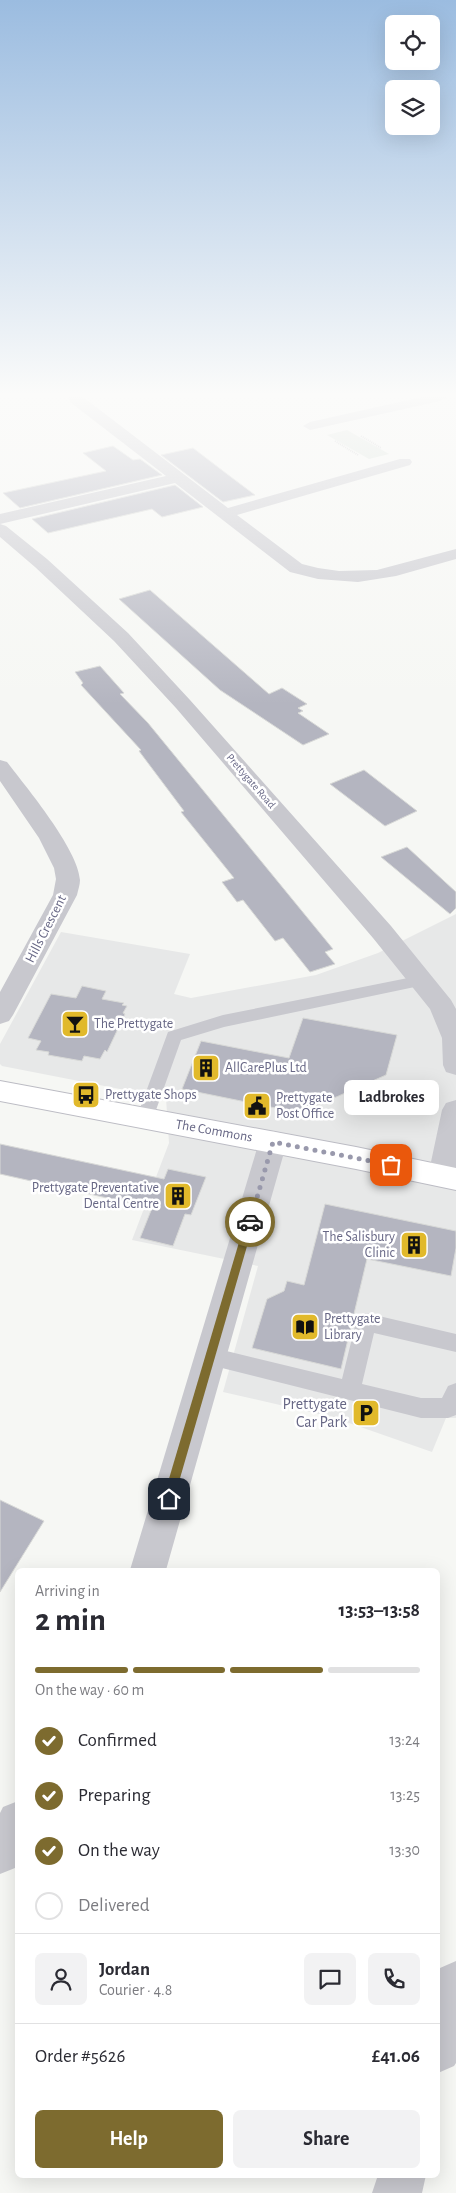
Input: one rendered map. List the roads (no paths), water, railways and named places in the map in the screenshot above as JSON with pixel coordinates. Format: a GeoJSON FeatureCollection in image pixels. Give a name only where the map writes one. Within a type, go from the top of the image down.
{"type":"FeatureCollection","features":[{"type":"Feature","properties":{"kind":"street"},"geometry":{"type":"LineString","coordinates":[[0,519],[85,499]]}},
{"type":"Feature","properties":{"kind":"street"},"geometry":{"type":"LineString","coordinates":[[205,499],[296,568],[317,575],[348,578],[379,576],[456,554]]}},
{"type":"Feature","properties":{"kind":"street"},"geometry":{"type":"LineString","coordinates":[[225,514],[276,499]]}},
{"type":"Feature","properties":{"kind":"street","name":"Prettygate Road"},"geometry":{"type":"LineString","coordinates":[[0,529],[41,563],[121,637],[309,847],[422,980],[449,1004],[455,1038],[456,1065]]}},
{"type":"Feature","properties":{"kind":"street","name":"Hills Crescent"},"geometry":{"type":"LineString","coordinates":[[0,766],[9,795],[56,848],[65,865],[68,880],[65,895],[0,1015]]}},
{"type":"Feature","properties":{"kind":"street","name":"The Commons"},"geometry":{"type":"LineString","coordinates":[[0,1091],[273,1142],[450,1178]]}},
{"type":"Feature","properties":{"kind":"street"},"geometry":{"type":"LineString","coordinates":[[450,1178],[456,1110]]}},
{"type":"Feature","properties":{"kind":"street"},"geometry":{"type":"LineString","coordinates":[[149,1568],[273,1142]]}},
{"type":"Feature","properties":{"kind":"street"},"geometry":{"type":"LineString","coordinates":[[0,1853],[15,1827]]}},
{"type":"Feature","properties":{"kind":"street"},"geometry":{"type":"LineString","coordinates":[[440,2043],[456,1984]]}},
{"type":"Feature","properties":{"kind":"street"},"geometry":{"type":"LineString","coordinates":[[397,2193],[401,2178]]}},
{"type":"Feature","properties":{"kind":"lane"},"geometry":{"type":"LineString","coordinates":[[145,1119],[174,1036],[223,1021],[422,980]]}},
{"type":"Feature","properties":{"kind":"lane"},"geometry":{"type":"LineString","coordinates":[[350,1390],[366,1322],[456,1343]]}},
{"type":"Feature","properties":{"kind":"lane"},"geometry":{"type":"LineString","coordinates":[[210,1356],[421,1408],[448,1408],[456,1393]]}},
{"type":"Feature","properties":{"kind":"place","name":"The Prettygate"},"geometry":{"type":"Point","coordinates":[75,1024]}},
{"type":"Feature","properties":{"kind":"place","name":"AllCarePlus Ltd"},"geometry":{"type":"Point","coordinates":[206,1068]}},
{"type":"Feature","properties":{"kind":"place","name":"Prettygate Shops"},"geometry":{"type":"Point","coordinates":[86,1095]}},
{"type":"Feature","properties":{"kind":"place","name":"Prettygate Post Office"},"geometry":{"type":"Point","coordinates":[257,1106]}},
{"type":"Feature","properties":{"kind":"place","name":"Ladbrokes"},"geometry":{"type":"Point","coordinates":[391,1165]}},
{"type":"Feature","properties":{"kind":"place","name":"Prettygate Preventative Dental Centre"},"geometry":{"type":"Point","coordinates":[178,1196]}},
{"type":"Feature","properties":{"kind":"place","name":"The Salisbury Clinic"},"geometry":{"type":"Point","coordinates":[414,1245]}},
{"type":"Feature","properties":{"kind":"place","name":"Prettygate Library"},"geometry":{"type":"Point","coordinates":[305,1327]}},
{"type":"Feature","properties":{"kind":"place","name":"Prettygate Car Park"},"geometry":{"type":"Point","coordinates":[366,1413]}}]}
